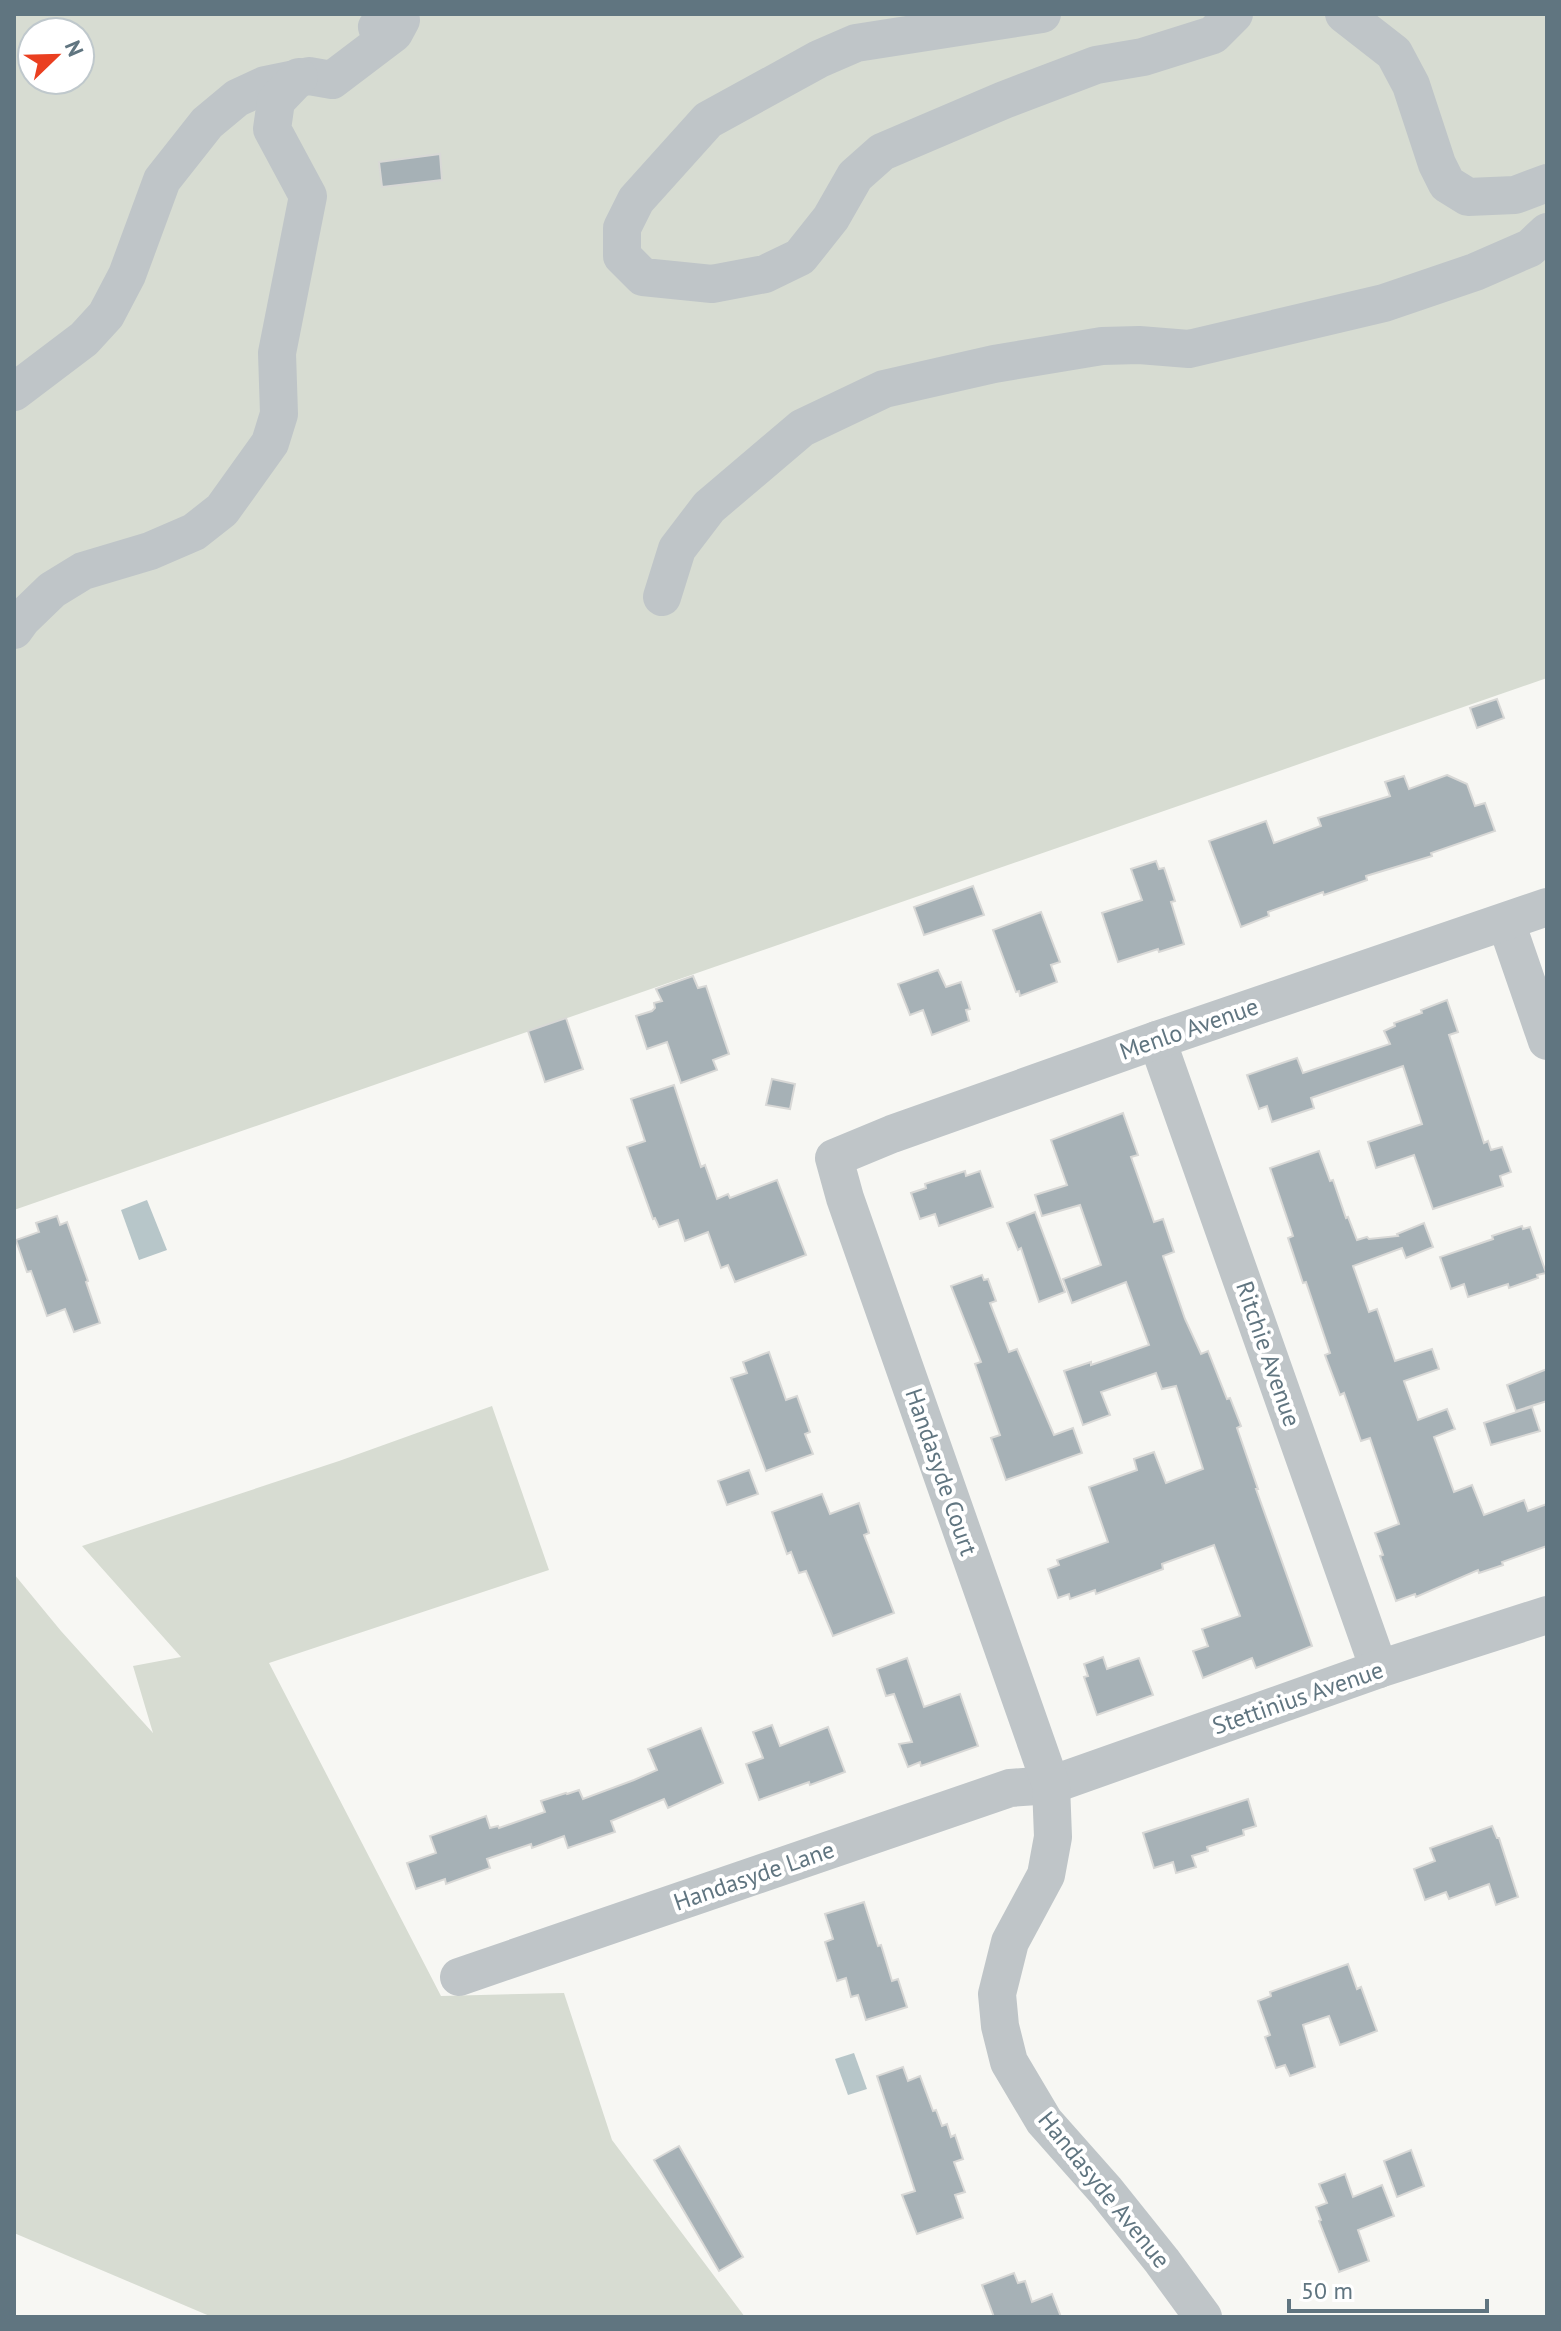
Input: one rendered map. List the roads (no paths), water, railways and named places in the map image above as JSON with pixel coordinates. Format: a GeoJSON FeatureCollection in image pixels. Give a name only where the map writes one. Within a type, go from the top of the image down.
{"type":"FeatureCollection","features":[{"type":"Feature","properties":{"kind":"street"},"geometry":{"type":"LineString","coordinates":[[1042,14],[856,43],[819,59],[708,120],[636,200],[622,228],[622,256],[643,277],[712,284],[765,274],[800,257],[831,218],[855,176],[882,152],[1096,65],[1143,57],[1213,35],[1234,14]]}},
{"type":"Feature","properties":{"kind":"street"},"geometry":{"type":"LineString","coordinates":[[1344,14],[1394,53],[1411,85],[1437,164],[1447,184],[1468,197],[1515,195],[1547,183]]}},
{"type":"Feature","properties":{"kind":"street"},"geometry":{"type":"LineString","coordinates":[[14,392],[84,339],[106,315],[127,275],[162,180],[207,123],[237,98],[265,85],[309,76],[332,80],[382,42]]}},
{"type":"Feature","properties":{"kind":"street"},"geometry":{"type":"LineString","coordinates":[[14,630],[52,590],[83,571],[150,551],[194,532],[222,510],[270,443],[279,414],[277,353],[308,196],[272,129],[276,101],[299,77]]}},
{"type":"Feature","properties":{"kind":"street"},"geometry":{"type":"LineString","coordinates":[[662,597],[677,549],[709,507],[802,428],[884,389],[994,364],[1102,346],[1189,349],[1384,303],[1475,272],[1530,248],[1547,232]]}},
{"type":"Feature","properties":{"kind":"street","name":"Menlo Avenue"},"geometry":{"type":"LineString","coordinates":[[834,1158],[892,1134],[1157,1040],[1547,907]]}},
{"type":"Feature","properties":{"kind":"street"},"geometry":{"type":"LineString","coordinates":[[1506,922],[1547,1041]]}},
{"type":"Feature","properties":{"kind":"street","name":"Ritchie Avenue"},"geometry":{"type":"LineString","coordinates":[[1157,1040],[1379,1669]]}},
{"type":"Feature","properties":{"kind":"street","name":"Handasyde Court"},"geometry":{"type":"LineString","coordinates":[[834,1158],[845,1198],[1051,1785]]}},
{"type":"Feature","properties":{"kind":"street","name":"Stettinius Avenue"},"geometry":{"type":"LineString","coordinates":[[1051,1785],[1379,1669],[1547,1615]]}},
{"type":"Feature","properties":{"kind":"street","name":"Handasyde Lane"},"geometry":{"type":"LineString","coordinates":[[459,1977],[1010,1788],[1051,1785]]}},
{"type":"Feature","properties":{"kind":"street","name":"Handasyde Avenue"},"geometry":{"type":"LineString","coordinates":[[1051,1785],[1053,1837],[1046,1875],[1010,1942],[997,1994],[1000,2026],[1009,2062],[1044,2121],[1106,2191],[1203,2317]]}}]}
